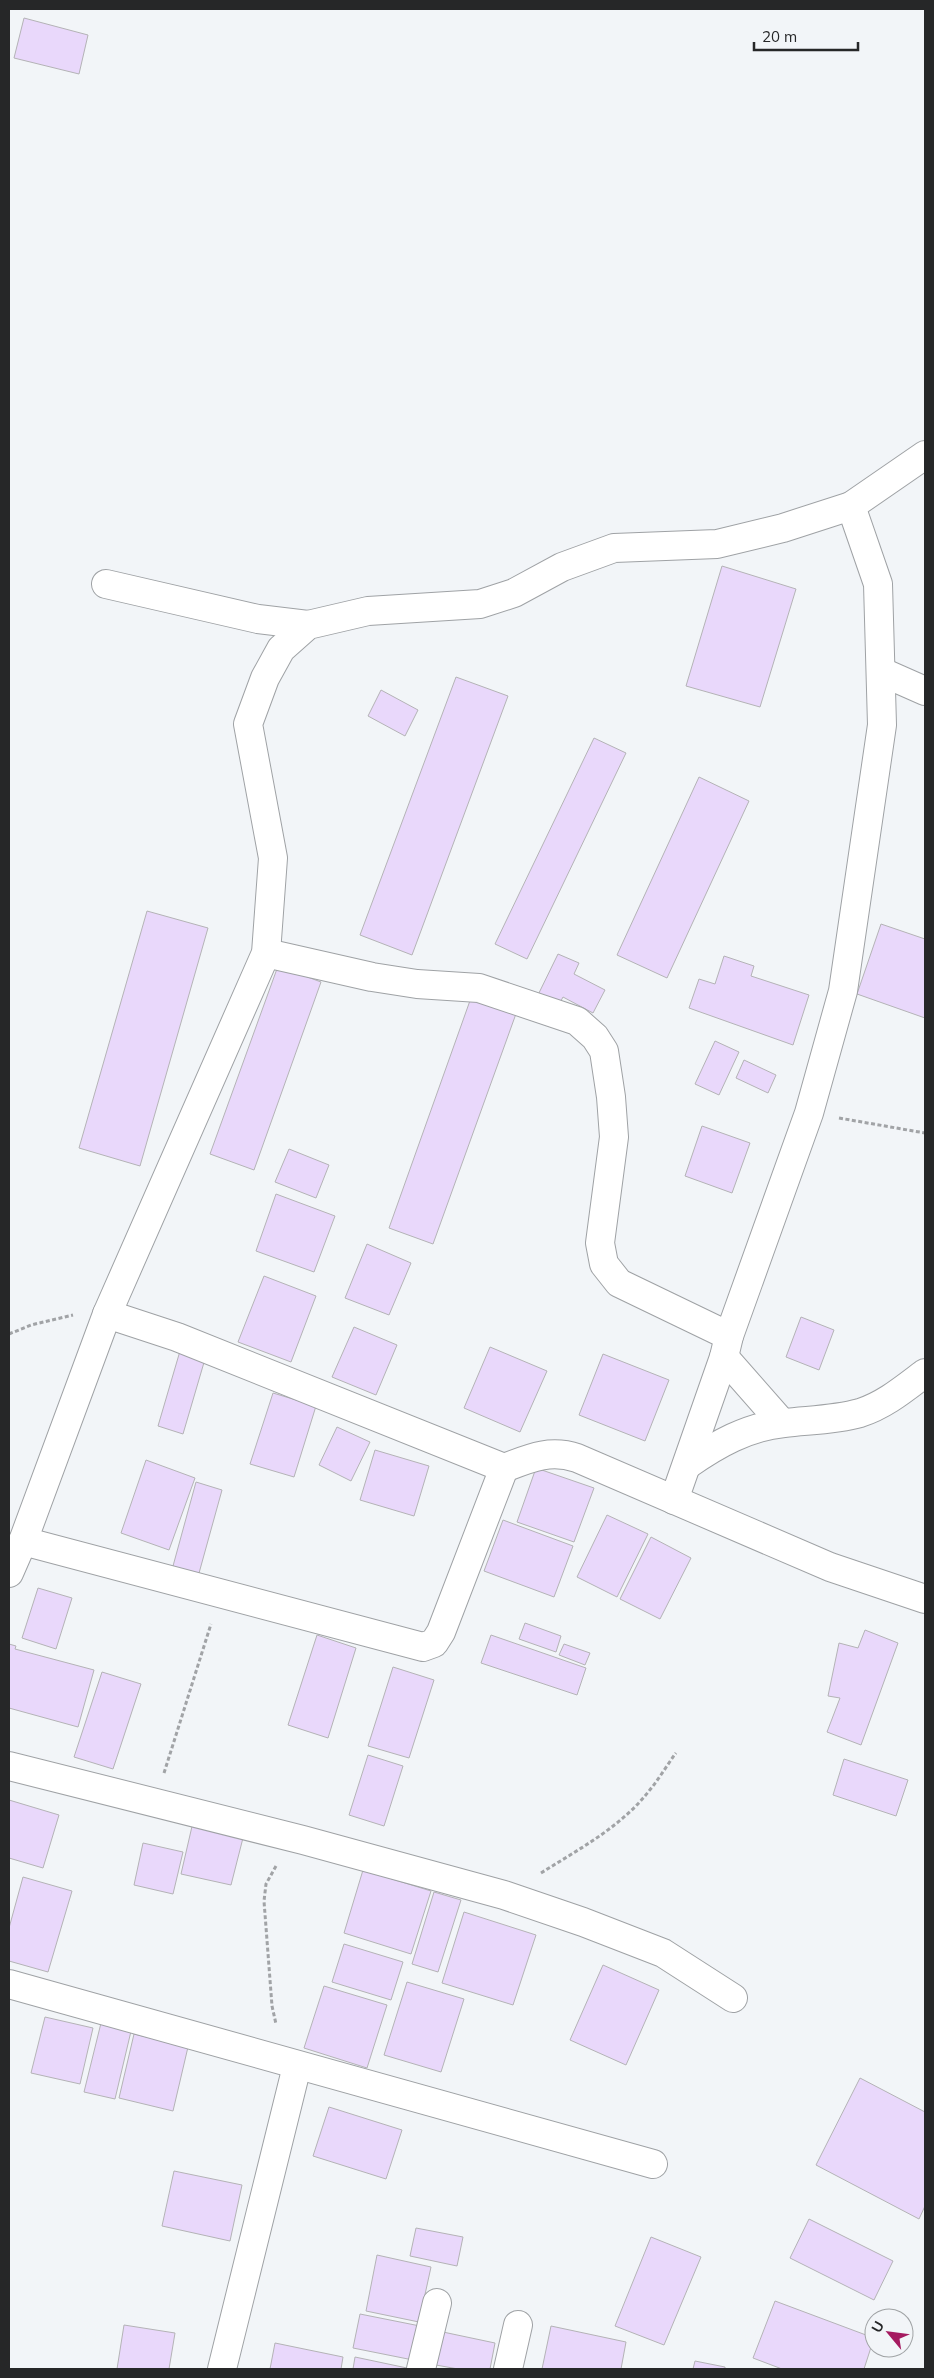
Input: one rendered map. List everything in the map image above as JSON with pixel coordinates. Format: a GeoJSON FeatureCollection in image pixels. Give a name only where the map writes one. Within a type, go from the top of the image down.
{"type":"FeatureCollection","features":[{"type":"Feature","properties":{"kind":"street"},"geometry":{"type":"LineString","coordinates":[[106,584],[258,619],[308,625],[368,611],[480,604],[514,593],[562,567],[614,548],[717,544],[783,528],[852,506],[925,455]]}},
{"type":"Feature","properties":{"kind":"street"},"geometry":{"type":"LineString","coordinates":[[674,1500],[809,1113],[843,992],[882,724],[878,584],[852,506]]}},
{"type":"Feature","properties":{"kind":"street"},"geometry":{"type":"LineString","coordinates":[[9,1573],[23,1541],[107,1314],[266,953],[273,858],[248,724],[264,678],[281,649],[308,625]]}},
{"type":"Feature","properties":{"kind":"street"},"geometry":{"type":"LineString","coordinates":[[882,672],[925,691]]}},
{"type":"Feature","properties":{"kind":"street"},"geometry":{"type":"LineString","coordinates":[[266,953],[372,977],[417,984],[479,988],[577,1020],[595,1037],[604,1051],[611,1097],[614,1138],[600,1244],[604,1264],[620,1283],[727,1347],[782,1423]]}},
{"type":"Feature","properties":{"kind":"street"},"geometry":{"type":"LineString","coordinates":[[107,1314],[177,1337],[504,1468],[535,1456],[548,1453],[564,1454],[625,1477],[830,1567],[925,1599]]}},
{"type":"Feature","properties":{"kind":"street"},"geometry":{"type":"LineString","coordinates":[[687,1465],[731,1437],[782,1423],[826,1420],[862,1412],[879,1405],[925,1373]]}},
{"type":"Feature","properties":{"kind":"street"},"geometry":{"type":"LineString","coordinates":[[23,1541],[423,1646],[434,1643],[441,1632],[504,1468]]}},
{"type":"Feature","properties":{"kind":"street"},"geometry":{"type":"LineString","coordinates":[[9,1766],[303,1840],[504,1895],[583,1922],[663,1953],[733,1998]]}},
{"type":"Feature","properties":{"kind":"street"},"geometry":{"type":"LineString","coordinates":[[9,1984],[653,2164]]}},
{"type":"Feature","properties":{"kind":"street"},"geometry":{"type":"LineString","coordinates":[[222,2369],[298,2066]]}},
{"type":"Feature","properties":{"kind":"street"},"geometry":{"type":"LineString","coordinates":[[421,2369],[437,2303]]}},
{"type":"Feature","properties":{"kind":"street"},"geometry":{"type":"LineString","coordinates":[[508,2369],[518,2325]]}},
{"type":"Feature","properties":{"kind":"path"},"geometry":{"type":"LineString","coordinates":[[809,1113],[925,1133]]}},
{"type":"Feature","properties":{"kind":"path"},"geometry":{"type":"LineString","coordinates":[[9,1334],[56,1318],[107,1314]]}},
{"type":"Feature","properties":{"kind":"path"},"geometry":{"type":"LineString","coordinates":[[155,1803],[220,1593]]}},
{"type":"Feature","properties":{"kind":"path"},"geometry":{"type":"LineString","coordinates":[[504,1895],[591,1842],[613,1826],[649,1792],[676,1753]]}},
{"type":"Feature","properties":{"kind":"path"},"geometry":{"type":"LineString","coordinates":[[298,2066],[276,2027],[272,2006],[264,1901],[266,1884],[274,1867],[303,1840]]}},
{"type":"Feature","properties":{"kind":"building"},"geometry":{"type":"Polygon","coordinates":[[[24,18],[88,35],[79,74],[14,58],[24,18]]]}},
{"type":"Feature","properties":{"kind":"building"},"geometry":{"type":"Polygon","coordinates":[[[722,566],[796,589],[760,707],[686,686],[722,566]]]}},
{"type":"Feature","properties":{"kind":"building"},"geometry":{"type":"Polygon","coordinates":[[[456,677],[508,696],[412,955],[360,935],[456,677]]]}},
{"type":"Feature","properties":{"kind":"building"},"geometry":{"type":"Polygon","coordinates":[[[381,690],[418,710],[405,736],[368,716],[381,690]]]}},
{"type":"Feature","properties":{"kind":"building"},"geometry":{"type":"Polygon","coordinates":[[[594,738],[626,753],[527,959],[495,944],[594,738]]]}},
{"type":"Feature","properties":{"kind":"building"},"geometry":{"type":"Polygon","coordinates":[[[699,777],[749,801],[667,978],[617,955],[699,777]]]}},
{"type":"Feature","properties":{"kind":"building"},"geometry":{"type":"Polygon","coordinates":[[[147,911],[208,928],[140,1166],[79,1148],[147,911]]]}},
{"type":"Feature","properties":{"kind":"building"},"geometry":{"type":"Polygon","coordinates":[[[881,924],[925,939],[925,1018],[857,994],[881,924]]]}},
{"type":"Feature","properties":{"kind":"building"},"geometry":{"type":"Polygon","coordinates":[[[558,954],[579,963],[574,974],[605,990],[593,1013],[563,997],[557,1008],[536,999],[558,954]]]}},
{"type":"Feature","properties":{"kind":"building"},"geometry":{"type":"Polygon","coordinates":[[[724,956],[754,966],[751,976],[809,995],[793,1045],[689,1008],[699,979],[715,984],[724,956]]]}},
{"type":"Feature","properties":{"kind":"building"},"geometry":{"type":"Polygon","coordinates":[[[278,966],[321,982],[254,1170],[210,1154],[278,966]]]}},
{"type":"Feature","properties":{"kind":"building"},"geometry":{"type":"Polygon","coordinates":[[[472,995],[517,1011],[433,1244],[389,1228],[472,995]]]}},
{"type":"Feature","properties":{"kind":"building"},"geometry":{"type":"Polygon","coordinates":[[[715,1041],[739,1052],[719,1095],[695,1084],[715,1041]]]}},
{"type":"Feature","properties":{"kind":"building"},"geometry":{"type":"Polygon","coordinates":[[[744,1060],[776,1075],[768,1093],[736,1078],[744,1060]]]}},
{"type":"Feature","properties":{"kind":"building"},"geometry":{"type":"Polygon","coordinates":[[[702,1126],[750,1143],[732,1193],[685,1176],[702,1126]]]}},
{"type":"Feature","properties":{"kind":"building"},"geometry":{"type":"Polygon","coordinates":[[[289,1149],[329,1165],[316,1198],[275,1182],[289,1149]]]}},
{"type":"Feature","properties":{"kind":"building"},"geometry":{"type":"Polygon","coordinates":[[[276,1194],[335,1216],[314,1272],[256,1251],[276,1194]]]}},
{"type":"Feature","properties":{"kind":"building"},"geometry":{"type":"Polygon","coordinates":[[[367,1244],[411,1263],[389,1315],[345,1298],[367,1244]]]}},
{"type":"Feature","properties":{"kind":"building"},"geometry":{"type":"Polygon","coordinates":[[[264,1276],[316,1296],[291,1362],[238,1342],[264,1276]]]}},
{"type":"Feature","properties":{"kind":"building"},"geometry":{"type":"Polygon","coordinates":[[[801,1317],[834,1330],[819,1370],[786,1357],[801,1317]]]}},
{"type":"Feature","properties":{"kind":"building"},"geometry":{"type":"Polygon","coordinates":[[[354,1327],[397,1345],[376,1395],[332,1377],[354,1327]]]}},
{"type":"Feature","properties":{"kind":"building"},"geometry":{"type":"Polygon","coordinates":[[[490,1347],[547,1371],[520,1432],[464,1408],[490,1347]]]}},
{"type":"Feature","properties":{"kind":"building"},"geometry":{"type":"Polygon","coordinates":[[[180,1351],[205,1359],[183,1434],[158,1426],[180,1351]]]}},
{"type":"Feature","properties":{"kind":"building"},"geometry":{"type":"Polygon","coordinates":[[[603,1354],[669,1380],[645,1441],[579,1415],[603,1354]]]}},
{"type":"Feature","properties":{"kind":"building"},"geometry":{"type":"Polygon","coordinates":[[[273,1393],[316,1406],[294,1477],[250,1464],[273,1393]]]}},
{"type":"Feature","properties":{"kind":"building"},"geometry":{"type":"Polygon","coordinates":[[[337,1427],[370,1442],[351,1481],[319,1465],[337,1427]]]}},
{"type":"Feature","properties":{"kind":"building"},"geometry":{"type":"Polygon","coordinates":[[[375,1450],[429,1466],[414,1516],[360,1500],[375,1450]]]}},
{"type":"Feature","properties":{"kind":"building"},"geometry":{"type":"Polygon","coordinates":[[[146,1460],[195,1478],[169,1550],[121,1533],[146,1460]]]}},
{"type":"Feature","properties":{"kind":"building"},"geometry":{"type":"Polygon","coordinates":[[[536,1468],[594,1488],[574,1542],[517,1522],[536,1468]]]}},
{"type":"Feature","properties":{"kind":"building"},"geometry":{"type":"Polygon","coordinates":[[[196,1482],[222,1490],[196,1584],[170,1577],[196,1482]]]}},
{"type":"Feature","properties":{"kind":"building"},"geometry":{"type":"Polygon","coordinates":[[[607,1515],[648,1534],[617,1597],[577,1577],[607,1515]]]}},
{"type":"Feature","properties":{"kind":"building"},"geometry":{"type":"Polygon","coordinates":[[[503,1520],[573,1546],[554,1597],[484,1571],[503,1520]]]}},
{"type":"Feature","properties":{"kind":"building"},"geometry":{"type":"Polygon","coordinates":[[[651,1537],[691,1558],[660,1619],[620,1599],[651,1537]]]}},
{"type":"Feature","properties":{"kind":"building"},"geometry":{"type":"Polygon","coordinates":[[[38,1588],[72,1598],[56,1649],[22,1638],[38,1588]]]}},
{"type":"Feature","properties":{"kind":"building"},"geometry":{"type":"Polygon","coordinates":[[[525,1623],[561,1636],[556,1652],[519,1639],[525,1623]]]}},
{"type":"Feature","properties":{"kind":"building"},"geometry":{"type":"Polygon","coordinates":[[[865,1630],[898,1643],[861,1745],[827,1732],[840,1698],[828,1696],[839,1643],[858,1648],[865,1630]]]}},
{"type":"Feature","properties":{"kind":"building"},"geometry":{"type":"Polygon","coordinates":[[[317,1635],[356,1648],[328,1738],[288,1725],[317,1635]]]}},
{"type":"Feature","properties":{"kind":"building"},"geometry":{"type":"Polygon","coordinates":[[[491,1635],[586,1668],[577,1695],[481,1663],[491,1635]]]}},
{"type":"Feature","properties":{"kind":"building"},"geometry":{"type":"Polygon","coordinates":[[[9,1644],[16,1646],[15,1649],[94,1670],[78,1727],[9,1708],[9,1644]]]}},
{"type":"Feature","properties":{"kind":"building"},"geometry":{"type":"Polygon","coordinates":[[[564,1644],[590,1653],[585,1665],[559,1655],[564,1644]]]}},
{"type":"Feature","properties":{"kind":"building"},"geometry":{"type":"Polygon","coordinates":[[[393,1667],[434,1680],[409,1758],[368,1746],[393,1667]]]}},
{"type":"Feature","properties":{"kind":"building"},"geometry":{"type":"Polygon","coordinates":[[[102,1672],[141,1684],[113,1769],[74,1757],[102,1672]]]}},
{"type":"Feature","properties":{"kind":"building"},"geometry":{"type":"Polygon","coordinates":[[[368,1755],[403,1766],[384,1826],[349,1815],[368,1755]]]}},
{"type":"Feature","properties":{"kind":"building"},"geometry":{"type":"Polygon","coordinates":[[[844,1759],[908,1780],[896,1816],[833,1795],[844,1759]]]}},
{"type":"Feature","properties":{"kind":"building"},"geometry":{"type":"Polygon","coordinates":[[[9,1800],[59,1815],[43,1868],[9,1858],[9,1800]]]}},
{"type":"Feature","properties":{"kind":"building"},"geometry":{"type":"Polygon","coordinates":[[[193,1822],[244,1834],[231,1885],[181,1874],[193,1822]]]}},
{"type":"Feature","properties":{"kind":"building"},"geometry":{"type":"Polygon","coordinates":[[[143,1843],[183,1852],[173,1894],[134,1885],[143,1843]]]}},
{"type":"Feature","properties":{"kind":"building"},"geometry":{"type":"Polygon","coordinates":[[[363,1870],[431,1891],[411,1954],[344,1933],[363,1870]]]}},
{"type":"Feature","properties":{"kind":"building"},"geometry":{"type":"Polygon","coordinates":[[[23,1877],[72,1891],[48,1972],[9,1961],[9,1928],[23,1877]]]}},
{"type":"Feature","properties":{"kind":"building"},"geometry":{"type":"Polygon","coordinates":[[[434,1892],[461,1900],[438,1972],[412,1964],[434,1892]]]}},
{"type":"Feature","properties":{"kind":"building"},"geometry":{"type":"Polygon","coordinates":[[[464,1912],[536,1935],[513,2005],[442,1983],[464,1912]]]}},
{"type":"Feature","properties":{"kind":"building"},"geometry":{"type":"Polygon","coordinates":[[[344,1944],[403,1962],[391,2000],[332,1982],[344,1944]]]}},
{"type":"Feature","properties":{"kind":"building"},"geometry":{"type":"Polygon","coordinates":[[[603,1965],[659,1990],[626,2065],[570,2040],[603,1965]]]}},
{"type":"Feature","properties":{"kind":"building"},"geometry":{"type":"Polygon","coordinates":[[[407,1982],[464,1999],[441,2072],[384,2055],[407,1982]]]}},
{"type":"Feature","properties":{"kind":"building"},"geometry":{"type":"Polygon","coordinates":[[[324,1986],[387,2005],[367,2068],[304,2048],[324,1986]]]}},
{"type":"Feature","properties":{"kind":"building"},"geometry":{"type":"Polygon","coordinates":[[[45,2017],[93,2028],[80,2084],[31,2073],[45,2017]]]}},
{"type":"Feature","properties":{"kind":"building"},"geometry":{"type":"Polygon","coordinates":[[[102,2019],[132,2027],[115,2099],[84,2092],[102,2019]]]}},
{"type":"Feature","properties":{"kind":"building"},"geometry":{"type":"Polygon","coordinates":[[[134,2034],[188,2047],[173,2111],[119,2098],[134,2034]]]}},
{"type":"Feature","properties":{"kind":"building"},"geometry":{"type":"Polygon","coordinates":[[[860,2078],[925,2112],[925,2206],[919,2219],[816,2165],[860,2078]]]}},
{"type":"Feature","properties":{"kind":"building"},"geometry":{"type":"Polygon","coordinates":[[[329,2107],[402,2130],[386,2179],[313,2156],[329,2107]]]}},
{"type":"Feature","properties":{"kind":"building"},"geometry":{"type":"Polygon","coordinates":[[[174,2171],[242,2185],[230,2241],[162,2226],[174,2171]]]}},
{"type":"Feature","properties":{"kind":"building"},"geometry":{"type":"Polygon","coordinates":[[[809,2219],[893,2261],[874,2300],[790,2258],[809,2219]]]}},
{"type":"Feature","properties":{"kind":"building"},"geometry":{"type":"Polygon","coordinates":[[[416,2228],[463,2237],[457,2266],[410,2256],[416,2228]]]}},
{"type":"Feature","properties":{"kind":"building"},"geometry":{"type":"Polygon","coordinates":[[[651,2237],[701,2257],[664,2345],[615,2326],[651,2237]]]}},
{"type":"Feature","properties":{"kind":"building"},"geometry":{"type":"Polygon","coordinates":[[[377,2255],[431,2267],[419,2322],[366,2311],[377,2255]]]}},
{"type":"Feature","properties":{"kind":"building"},"geometry":{"type":"Polygon","coordinates":[[[775,2301],[864,2334],[864,2358],[868,2358],[864,2369],[782,2369],[753,2358],[775,2301]]]}},
{"type":"Feature","properties":{"kind":"building"},"geometry":{"type":"Polygon","coordinates":[[[360,2314],[420,2326],[413,2360],[353,2348],[360,2314]]]}},
{"type":"Feature","properties":{"kind":"building"},"geometry":{"type":"Polygon","coordinates":[[[124,2325],[175,2333],[169,2369],[117,2369],[124,2325]]]}},
{"type":"Feature","properties":{"kind":"building"},"geometry":{"type":"Polygon","coordinates":[[[551,2326],[626,2342],[621,2369],[542,2369],[551,2326]]]}},
{"type":"Feature","properties":{"kind":"building"},"geometry":{"type":"Polygon","coordinates":[[[443,2332],[495,2343],[490,2369],[458,2369],[436,2365],[443,2332]]]}},
{"type":"Feature","properties":{"kind":"building"},"geometry":{"type":"Polygon","coordinates":[[[275,2343],[343,2357],[341,2369],[270,2369],[275,2343]]]}},
{"type":"Feature","properties":{"kind":"building"},"geometry":{"type":"Polygon","coordinates":[[[355,2357],[407,2368],[407,2369],[353,2369],[355,2357]]]}},
{"type":"Feature","properties":{"kind":"building"},"geometry":{"type":"Polygon","coordinates":[[[695,2361],[725,2367],[725,2369],[693,2369],[695,2361]]]}}]}
